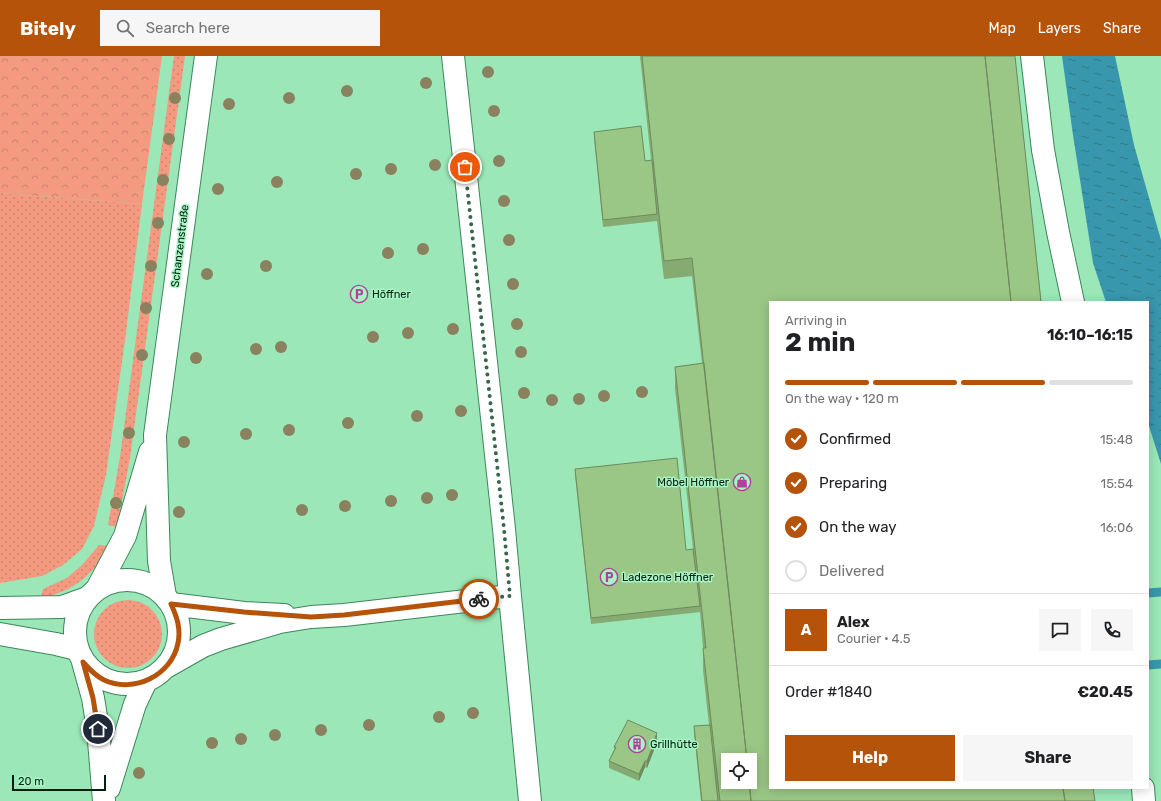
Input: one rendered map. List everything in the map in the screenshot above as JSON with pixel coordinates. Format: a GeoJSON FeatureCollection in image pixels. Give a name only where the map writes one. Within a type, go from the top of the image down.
{"type":"FeatureCollection","features":[{"type":"Feature","properties":{"kind":"street","name":"Schanzenstraße"},"geometry":{"type":"LineString","coordinates":[[104,801],[135,704],[146,681],[161,671],[174,655],[178,643],[179,629],[177,616],[168,600],[158,561],[155,436],[206,56]]}},
{"type":"Feature","properties":{"kind":"street"},"geometry":{"type":"LineString","coordinates":[[453,56],[503,521],[530,801]]}},
{"type":"Feature","properties":{"kind":"street"},"geometry":{"type":"LineString","coordinates":[[1032,56],[1043,150],[1073,301]]}},
{"type":"Feature","properties":{"kind":"street","name":"Schanzenstraße"},"geometry":{"type":"LineString","coordinates":[[104,801],[98,729],[93,698],[74,636],[75,622],[79,610],[92,594],[125,536],[155,436]]}},
{"type":"Feature","properties":{"kind":"street"},"geometry":{"type":"LineString","coordinates":[[0,608],[62,607],[92,594],[110,583],[125,580],[140,582],[153,587],[168,600],[244,612],[311,617]]}},
{"type":"Feature","properties":{"kind":"street"},"geometry":{"type":"LineString","coordinates":[[0,634],[56,644],[80,656],[92,672],[104,680],[117,684],[131,685],[144,682],[203,646],[221,639],[280,622],[311,617],[344,615],[510,596]]}},
{"type":"Feature","properties":{"kind":"street"},"geometry":{"type":"LineString","coordinates":[[1143,789],[1144,801]]}},
{"type":"Feature","properties":{"kind":"green space"},"geometry":{"type":"Polygon","coordinates":[[[0,56],[162,56],[142,204],[0,193],[0,56]]]}},
{"type":"Feature","properties":{"kind":"green space"},"geometry":{"type":"Polygon","coordinates":[[[174,56],[185,56],[130,458],[117,527],[108,525],[120,457],[174,56]]]}},
{"type":"Feature","properties":{"kind":"green space"},"geometry":{"type":"Polygon","coordinates":[[[0,193],[142,204],[106,475],[94,526],[82,549],[63,565],[42,576],[0,583],[0,193]]]}},
{"type":"Feature","properties":{"kind":"green space"},"geometry":{"type":"Polygon","coordinates":[[[99,545],[110,546],[96,565],[82,580],[64,591],[41,598],[43,589],[67,578],[82,565],[99,545]]]}},
{"type":"Feature","properties":{"kind":"green space"},"geometry":{"type":"Polygon","coordinates":[[[128,600],[141,603],[152,610],[159,621],[162,634],[159,647],[152,658],[141,665],[128,668],[115,665],[104,658],[97,647],[94,634],[97,621],[104,610],[115,603],[128,600]]]}},
{"type":"Feature","properties":{"kind":"water"},"geometry":{"type":"Polygon","coordinates":[[[1062,56],[1115,56],[1134,145],[1161,240],[1161,464],[1149,426],[1149,301],[1106,301],[1093,263],[1062,56]]]}},
{"type":"Feature","properties":{"kind":"building","name":"Möbel Höffner"},"geometry":{"type":"Polygon","coordinates":[[[642,56],[985,56],[1011,301],[769,301],[769,789],[1063,789],[1065,801],[751,801],[750,789],[757,789],[757,753],[746,753],[692,258],[664,261],[642,56]]]}},
{"type":"Feature","properties":{"kind":"building"},"geometry":{"type":"Polygon","coordinates":[[[985,56],[1015,56],[1041,301],[1011,301],[985,56]]]}},
{"type":"Feature","properties":{"kind":"building"},"geometry":{"type":"Polygon","coordinates":[[[641,126],[645,161],[652,160],[657,214],[603,220],[594,132],[641,126]]]}},
{"type":"Feature","properties":{"kind":"building"},"geometry":{"type":"Polygon","coordinates":[[[704,363],[746,753],[721,753],[721,789],[750,789],[751,801],[720,801],[703,648],[706,648],[675,367],[704,363]]]}},
{"type":"Feature","properties":{"kind":"building"},"geometry":{"type":"Polygon","coordinates":[[[677,458],[686,550],[693,549],[700,606],[591,618],[575,469],[677,458]]]}},
{"type":"Feature","properties":{"kind":"building","name":"Grillhütte"},"geometry":{"type":"Polygon","coordinates":[[[628,720],[657,733],[647,761],[645,761],[639,774],[609,761],[616,747],[614,747],[628,720]]]}},
{"type":"Feature","properties":{"kind":"building"},"geometry":{"type":"Polygon","coordinates":[[[710,725],[718,801],[702,801],[694,726],[710,725]]]}},
{"type":"Feature","properties":{"kind":"building"},"geometry":{"type":"Polygon","coordinates":[[[1063,789],[1093,789],[1095,801],[1065,801],[1063,789]]]}},
{"type":"Feature","properties":{"kind":"waterway"},"geometry":{"type":"LineString","coordinates":[[1149,593],[1161,592]]}},
{"type":"Feature","properties":{"kind":"waterway"},"geometry":{"type":"LineString","coordinates":[[1149,665],[1161,664]]}},
{"type":"Feature","properties":{"kind":"way so far"},"geometry":{"type":"LineString","coordinates":[[465,167],[510,596],[479,599]]}},
{"type":"Feature","properties":{"kind":"place","name":"Höffner"},"geometry":{"type":"Point","coordinates":[359,294]}},
{"type":"Feature","properties":{"kind":"place","name":"Möbel Höffner"},"geometry":{"type":"Point","coordinates":[742,482]}},
{"type":"Feature","properties":{"kind":"place","name":"Ladezone Höffner"},"geometry":{"type":"Point","coordinates":[609,577]}},
{"type":"Feature","properties":{"kind":"place","name":"Grillhütte"},"geometry":{"type":"Point","coordinates":[637,744]}},
{"type":"Feature","properties":{"kind":"route"},"geometry":{"type":"LineString","coordinates":[[98,729],[93,698],[83,662],[92,672],[104,680],[117,684],[131,685],[144,682],[156,676],[166,667],[174,655],[178,643],[179,629],[177,616],[171,604],[244,612],[311,617],[344,615],[479,599]]}}]}
